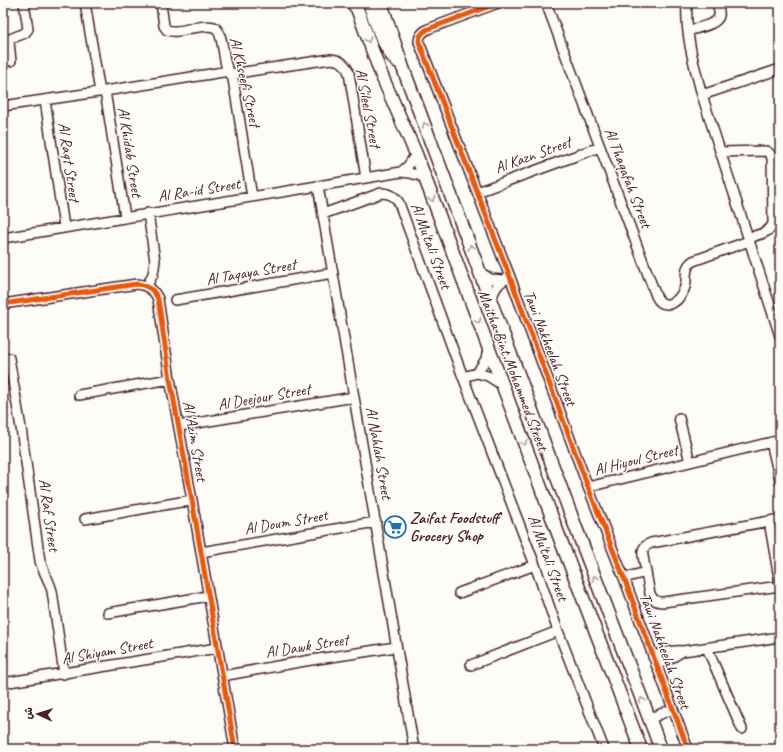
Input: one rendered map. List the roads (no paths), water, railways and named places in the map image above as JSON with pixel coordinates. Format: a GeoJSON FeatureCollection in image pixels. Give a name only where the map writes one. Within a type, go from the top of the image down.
{"type":"FeatureCollection","features":[{"type":"Feature","properties":{"kind":"main road","name":"Maitha Bint Mohammed Street"},"geometry":{"type":"LineString","coordinates":[[381,3],[403,68],[661,749]]}},
{"type":"Feature","properties":{"kind":"main road","name":"Maitha Bint Mohammed Street"},"geometry":{"type":"LineString","coordinates":[[358,4],[382,74],[416,154],[488,349],[641,749]]}},
{"type":"Feature","properties":{"kind":"main road"},"geometry":{"type":"LineString","coordinates":[[358,4],[378,28],[390,53],[403,68]]}},
{"type":"Feature","properties":{"kind":"street"},"geometry":{"type":"LineString","coordinates":[[11,61],[9,40],[25,33],[28,29],[24,3]]}},
{"type":"Feature","properties":{"kind":"street","name":"Al Khidab Street"},"geometry":{"type":"LineString","coordinates":[[85,3],[125,217]]}},
{"type":"Feature","properties":{"kind":"street","name":"Al Khseefi Street"},"geometry":{"type":"LineString","coordinates":[[160,3],[164,26],[167,30],[174,31],[206,26],[216,28],[220,35],[226,65],[233,79],[252,197]]}},
{"type":"Feature","properties":{"kind":"street","name":"Tawi Nakheelah Street"},"geometry":{"type":"LineString","coordinates":[[498,3],[428,29],[421,34],[419,42],[477,192],[506,279],[625,581],[688,749]]}},
{"type":"Feature","properties":{"kind":"street","name":"Al Thaqafah Street"},"geometry":{"type":"LineString","coordinates":[[546,3],[653,289],[660,302],[669,304],[677,299],[684,290],[688,266],[696,259],[749,240]]}},
{"type":"Feature","properties":{"kind":"street"},"geometry":{"type":"LineString","coordinates":[[687,3],[688,31],[702,95],[749,240],[778,323],[780,336]]}},
{"type":"Feature","properties":{"kind":"street"},"geometry":{"type":"LineString","coordinates":[[688,31],[713,23],[717,20],[720,15],[717,3]]}},
{"type":"Feature","properties":{"kind":"street","name":"Al Sileel Street"},"geometry":{"type":"LineString","coordinates":[[3,106],[230,72],[332,59],[338,60],[343,62],[347,67],[366,178]]}},
{"type":"Feature","properties":{"kind":"street"},"geometry":{"type":"LineString","coordinates":[[702,95],[780,69]]}},
{"type":"Feature","properties":{"kind":"street","name":"Al Raqt Street"},"geometry":{"type":"LineString","coordinates":[[45,100],[64,227]]}},
{"type":"Feature","properties":{"kind":"street","name":"Al Kazn Street"},"geometry":{"type":"LineString","coordinates":[[477,192],[600,146]]}},
{"type":"Feature","properties":{"kind":"street"},"geometry":{"type":"LineString","coordinates":[[720,152],[766,151],[772,157],[773,226],[749,240]]}},
{"type":"Feature","properties":{"kind":"street"},"geometry":{"type":"LineString","coordinates":[[401,172],[408,166],[416,154]]}},
{"type":"Feature","properties":{"kind":"street","name":"Al Ra-id Street"},"geometry":{"type":"LineString","coordinates":[[3,238],[401,172],[424,177]]}},
{"type":"Feature","properties":{"kind":"street","name":"Al Nahlah Street"},"geometry":{"type":"LineString","coordinates":[[318,186],[414,749]]}},
{"type":"Feature","properties":{"kind":"street","name":"Al Mu'tali Street"},"geometry":{"type":"LineString","coordinates":[[323,214],[381,193],[392,195],[399,202],[463,377],[535,565],[558,631],[604,749]]}},
{"type":"Feature","properties":{"kind":"street"},"geometry":{"type":"LineString","coordinates":[[3,304],[137,284],[147,286],[153,274],[155,261],[148,213]]}},
{"type":"Feature","properties":{"kind":"street","name":"Al Taqaya Street"},"geometry":{"type":"LineString","coordinates":[[175,300],[333,273]]}},
{"type":"Feature","properties":{"kind":"street","name":"Tawi Nakheelah Street"},"geometry":{"type":"LineString","coordinates":[[481,273],[491,278],[506,279]]}},
{"type":"Feature","properties":{"kind":"street","name":"Tawi Nakheelah Street"},"geometry":{"type":"LineString","coordinates":[[491,301],[495,290],[506,279]]}},
{"type":"Feature","properties":{"kind":"street","name":"Al 'Azim Street"},"geometry":{"type":"LineString","coordinates":[[147,286],[154,291],[158,299],[170,379],[235,749]]}},
{"type":"Feature","properties":{"kind":"street"},"geometry":{"type":"LineString","coordinates":[[477,373],[486,359],[488,349]]}},
{"type":"Feature","properties":{"kind":"street","name":"Al Raf Street"},"geometry":{"type":"LineString","coordinates":[[9,358],[21,428],[40,561],[52,591],[64,674]]}},
{"type":"Feature","properties":{"kind":"street"},"geometry":{"type":"LineString","coordinates":[[463,377],[477,373],[488,376],[502,384]]}},
{"type":"Feature","properties":{"kind":"street"},"geometry":{"type":"LineString","coordinates":[[78,396],[170,379]]}},
{"type":"Feature","properties":{"kind":"street","name":"Al Deejour Street"},"geometry":{"type":"LineString","coordinates":[[179,426],[354,397]]}},
{"type":"Feature","properties":{"kind":"street","name":"Al Hiyoul Street"},"geometry":{"type":"LineString","coordinates":[[679,418],[690,462]]}},
{"type":"Feature","properties":{"kind":"street","name":"Al Hiyoul Street"},"geometry":{"type":"LineString","coordinates":[[588,487],[776,441],[780,481]]}},
{"type":"Feature","properties":{"kind":"street","name":"Al 'Azim Street"},"geometry":{"type":"LineString","coordinates":[[85,519],[192,500]]}},
{"type":"Feature","properties":{"kind":"street"},"geometry":{"type":"LineString","coordinates":[[769,521],[780,585],[663,602],[658,602],[653,599],[650,594],[642,550],[646,545],[658,542],[769,521],[780,519]]}},
{"type":"Feature","properties":{"kind":"street","name":"Al Doum Street"},"geometry":{"type":"LineString","coordinates":[[201,552],[376,522]]}},
{"type":"Feature","properties":{"kind":"street"},"geometry":{"type":"LineString","coordinates":[[459,593],[535,565]]}},
{"type":"Feature","properties":{"kind":"street"},"geometry":{"type":"LineString","coordinates":[[625,581],[646,574]]}},
{"type":"Feature","properties":{"kind":"street"},"geometry":{"type":"LineString","coordinates":[[108,613],[208,596]]}},
{"type":"Feature","properties":{"kind":"street"},"geometry":{"type":"LineString","coordinates":[[472,666],[558,631]]}},
{"type":"Feature","properties":{"kind":"street"},"geometry":{"type":"LineString","coordinates":[[654,661],[670,659],[683,651],[780,637]]}},
{"type":"Feature","properties":{"kind":"street","name":"Al Dawk Street"},"geometry":{"type":"LineString","coordinates":[[222,676],[396,647]]}},
{"type":"Feature","properties":{"kind":"street","name":"Al Shiyam Street"},"geometry":{"type":"LineString","coordinates":[[3,683],[217,648]]}},
{"type":"Feature","properties":{"kind":"street"},"geometry":{"type":"LineString","coordinates":[[707,648],[742,729]]}},
{"type":"Feature","properties":{"kind":"street","name":"Tawi Nakheelah Street"},"geometry":{"type":"LineString","coordinates":[[649,719],[672,709]]}},
{"type":"Feature","properties":{"kind":"place","name":"Zaifat Foodstuff Grocery Shop"},"geometry":{"type":"Point","coordinates":[395,527]}}]}
